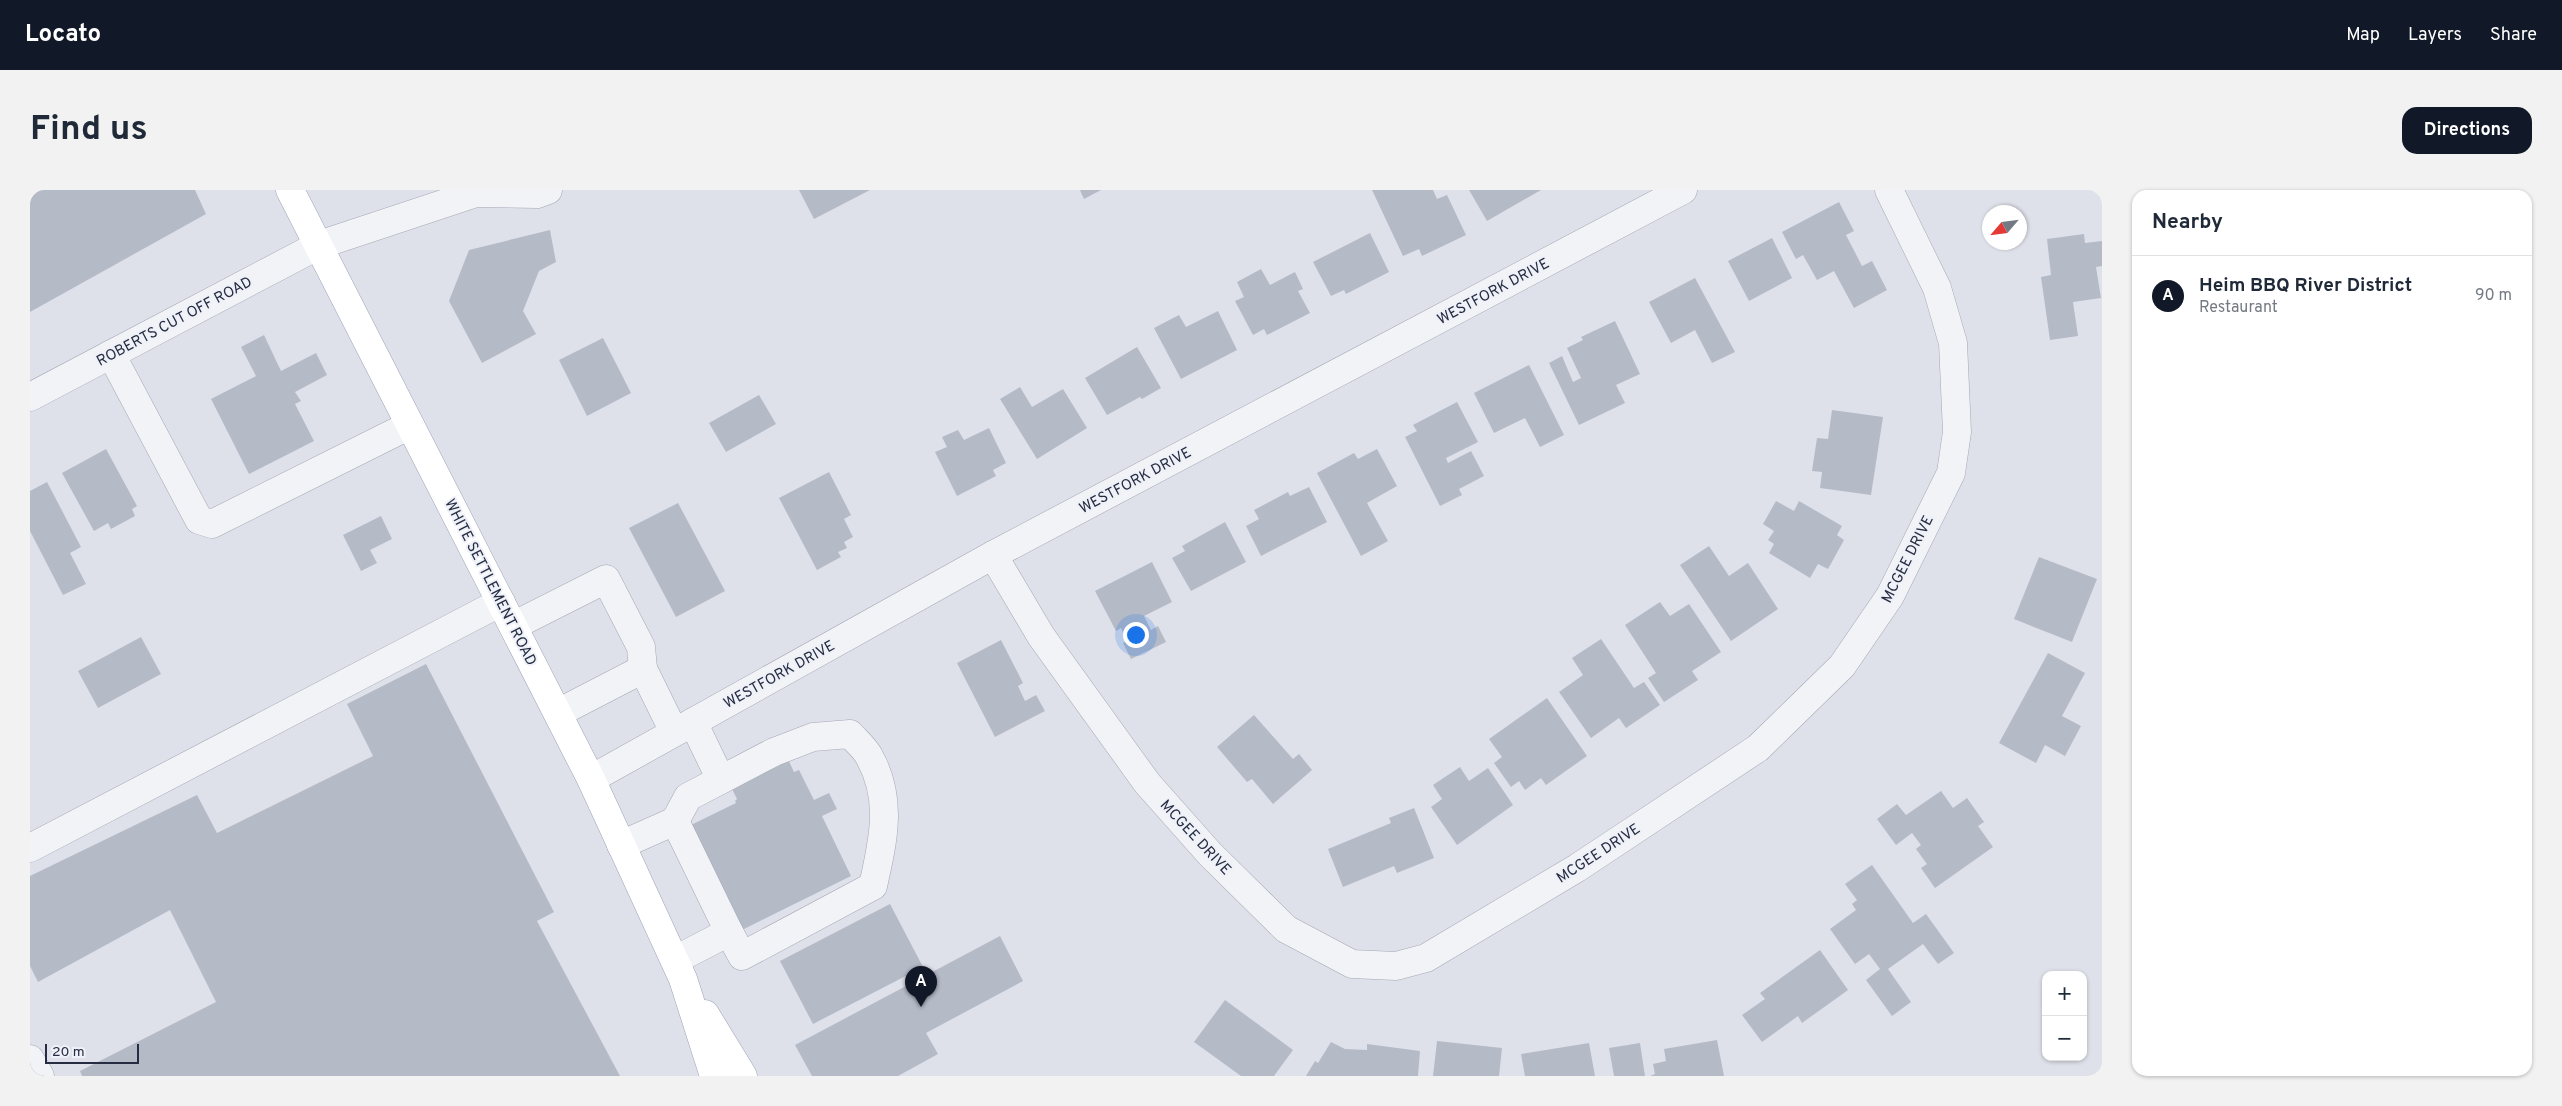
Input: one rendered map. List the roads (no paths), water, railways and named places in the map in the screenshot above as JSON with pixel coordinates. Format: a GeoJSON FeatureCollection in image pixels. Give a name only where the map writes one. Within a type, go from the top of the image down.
{"type":"FeatureCollection","features":[{"type":"Feature","properties":{"kind":"main road","name":"WHITE SETTLEMENT ROAD"},"geometry":{"type":"LineString","coordinates":[[290,190],[591,779],[679,970],[743,1076]]}},
{"type":"Feature","properties":{"kind":"main road","name":"WHITE SETTLEMENT ROAD"},"geometry":{"type":"LineString","coordinates":[[679,970],[714,1076]]}},
{"type":"Feature","properties":{"kind":"street","name":"WESTFORK DRIVE"},"geometry":{"type":"LineString","coordinates":[[591,779],[994,555],[1683,190]]}},
{"type":"Feature","properties":{"kind":"street","name":"MCGEE DRIVE"},"geometry":{"type":"LineString","coordinates":[[994,555],[1041,636],[1148,783],[1210,854],[1286,929],[1352,964],[1396,966],[1426,958],[1577,868],[1758,748],[1842,666],[1890,596],[1950,473],[1957,432],[1953,343],[1937,288],[1889,190]]}},
{"type":"Feature","properties":{"kind":"street","name":"ROBERTS CUT OFF ROAD"},"geometry":{"type":"LineString","coordinates":[[30,397],[318,245],[476,193],[533,191]]}},
{"type":"Feature","properties":{"kind":"street"},"geometry":{"type":"LineString","coordinates":[[111,354],[199,520],[212,524],[410,425]]}},
{"type":"Feature","properties":{"kind":"street"},"geometry":{"type":"LineString","coordinates":[[513,626],[606,579],[641,647],[643,669],[721,780]]}},
{"type":"Feature","properties":{"kind":"street"},"geometry":{"type":"LineString","coordinates":[[30,848],[501,602]]}},
{"type":"Feature","properties":{"kind":"street"},"geometry":{"type":"LineString","coordinates":[[558,713],[643,669]]}},
{"type":"Feature","properties":{"kind":"street"},"geometry":{"type":"LineString","coordinates":[[621,845],[675,821],[688,796],[774,752],[813,737],[850,734],[870,756],[883,787],[884,836],[873,886],[742,956],[675,821]]}},
{"type":"Feature","properties":{"kind":"street"},"geometry":{"type":"LineString","coordinates":[[679,970],[729,932]]}},
{"type":"Feature","properties":{"kind":"street"},"geometry":{"type":"LineString","coordinates":[[30,1059],[40,1076]]}},
{"type":"Feature","properties":{"kind":"place","name":"Heim BBQ River District"},"geometry":{"type":"Point","coordinates":[921,1007]}}]}
